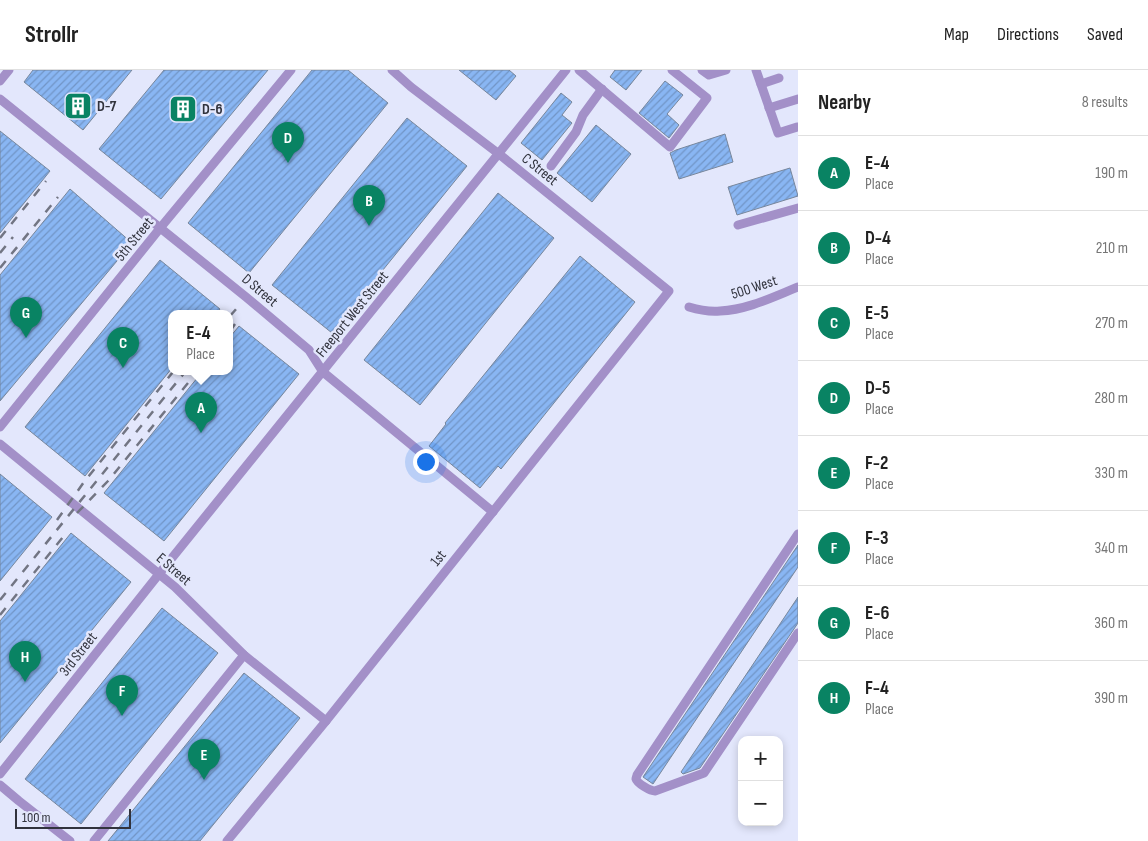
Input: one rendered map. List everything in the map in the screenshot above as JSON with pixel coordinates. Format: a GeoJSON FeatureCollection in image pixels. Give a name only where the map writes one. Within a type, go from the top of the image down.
{"type":"FeatureCollection","features":[{"type":"Feature","properties":{"kind":"street"},"geometry":{"type":"LineString","coordinates":[[0,81],[9,70]]}},
{"type":"Feature","properties":{"kind":"street","name":"5th Street"},"geometry":{"type":"LineString","coordinates":[[0,428],[161,227],[291,70]]}},
{"type":"Feature","properties":{"kind":"street","name":"C Street"},"geometry":{"type":"LineString","coordinates":[[392,70],[669,291]]}},
{"type":"Feature","properties":{"kind":"street","name":"Freeport West Street"},"geometry":{"type":"LineString","coordinates":[[159,574],[566,70]]}},
{"type":"Feature","properties":{"kind":"street"},"geometry":{"type":"LineString","coordinates":[[578,70],[670,147],[708,98],[672,70]]}},
{"type":"Feature","properties":{"kind":"street"},"geometry":{"type":"LineString","coordinates":[[702,70],[710,75],[726,70]]}},
{"type":"Feature","properties":{"kind":"street"},"geometry":{"type":"LineString","coordinates":[[756,70],[778,134],[796,127]]}},
{"type":"Feature","properties":{"kind":"street"},"geometry":{"type":"LineString","coordinates":[[761,84],[779,78]]}},
{"type":"Feature","properties":{"kind":"street"},"geometry":{"type":"LineString","coordinates":[[551,166],[576,132],[583,115],[602,89]]}},
{"type":"Feature","properties":{"kind":"street","name":"D Street"},"geometry":{"type":"LineString","coordinates":[[0,99],[246,297],[309,350],[323,372],[493,512]]}},
{"type":"Feature","properties":{"kind":"street"},"geometry":{"type":"LineString","coordinates":[[769,108],[798,99]]}},
{"type":"Feature","properties":{"kind":"street"},"geometry":{"type":"LineString","coordinates":[[738,225],[798,208]]}},
{"type":"Feature","properties":{"kind":"street","name":"500 West"},"geometry":{"type":"LineString","coordinates":[[689,307],[703,311],[721,311],[748,306],[798,287]]}},
{"type":"Feature","properties":{"kind":"street","name":"1st"},"geometry":{"type":"LineString","coordinates":[[226,841],[326,721],[669,291]]}},
{"type":"Feature","properties":{"kind":"street","name":"E Street"},"geometry":{"type":"LineString","coordinates":[[0,444],[175,587],[244,655],[326,721]]}},
{"type":"Feature","properties":{"kind":"street"},"geometry":{"type":"LineString","coordinates":[[798,534],[642,767],[637,775],[637,781],[651,791],[654,791],[704,773],[798,632]]}},
{"type":"Feature","properties":{"kind":"street","name":"3rd Street"},"geometry":{"type":"LineString","coordinates":[[0,774],[159,574]]}},
{"type":"Feature","properties":{"kind":"street"},"geometry":{"type":"LineString","coordinates":[[94,841],[244,655]]}},
{"type":"Feature","properties":{"kind":"street"},"geometry":{"type":"LineString","coordinates":[[0,784],[70,841]]}},
{"type":"Feature","properties":{"kind":"building","name":"D-7"},"geometry":{"type":"Polygon","coordinates":[[[33,70],[132,70],[83,130],[24,82],[33,70]]]}},
{"type":"Feature","properties":{"kind":"building","name":"D-6"},"geometry":{"type":"Polygon","coordinates":[[[164,70],[268,70],[161,199],[99,149],[164,70]]]}},
{"type":"Feature","properties":{"kind":"building"},"geometry":{"type":"Polygon","coordinates":[[[312,70],[348,70],[388,103],[249,273],[188,223],[312,70]]]}},
{"type":"Feature","properties":{"kind":"building"},"geometry":{"type":"Polygon","coordinates":[[[459,70],[509,70],[516,76],[496,100],[459,70]]]}},
{"type":"Feature","properties":{"kind":"building"},"geometry":{"type":"Polygon","coordinates":[[[615,70],[642,70],[626,90],[610,77],[615,70]]]}},
{"type":"Feature","properties":{"kind":"building"},"geometry":{"type":"Polygon","coordinates":[[[665,81],[683,95],[667,114],[679,125],[669,138],[639,113],[665,81]]]}},
{"type":"Feature","properties":{"kind":"building"},"geometry":{"type":"Polygon","coordinates":[[[561,93],[572,102],[562,115],[572,123],[542,160],[521,143],[561,93]]]}},
{"type":"Feature","properties":{"kind":"building"},"geometry":{"type":"Polygon","coordinates":[[[407,118],[467,166],[332,333],[272,285],[407,118]]]}},
{"type":"Feature","properties":{"kind":"building"},"geometry":{"type":"Polygon","coordinates":[[[596,125],[631,154],[592,202],[557,173],[596,125]]]}},
{"type":"Feature","properties":{"kind":"building"},"geometry":{"type":"Polygon","coordinates":[[[0,131],[50,171],[0,233],[0,131]]]}},
{"type":"Feature","properties":{"kind":"building"},"geometry":{"type":"Polygon","coordinates":[[[725,134],[733,162],[679,179],[670,153],[725,134]]]}},
{"type":"Feature","properties":{"kind":"building"},"geometry":{"type":"Polygon","coordinates":[[[790,168],[798,196],[737,215],[728,187],[790,168]]]}},
{"type":"Feature","properties":{"kind":"building"},"geometry":{"type":"Polygon","coordinates":[[[70,189],[132,243],[0,401],[0,275],[70,189]]]}},
{"type":"Feature","properties":{"kind":"building"},"geometry":{"type":"Polygon","coordinates":[[[498,193],[554,238],[420,405],[364,360],[498,193]]]}},
{"type":"Feature","properties":{"kind":"building"},"geometry":{"type":"Polygon","coordinates":[[[580,256],[635,302],[501,469],[498,466],[480,488],[429,446],[445,423],[580,256]]]}},
{"type":"Feature","properties":{"kind":"building"},"geometry":{"type":"Polygon","coordinates":[[[160,260],[220,309],[168,310],[168,373],[85,476],[25,427],[160,260]]]}},
{"type":"Feature","properties":{"kind":"building"},"geometry":{"type":"Polygon","coordinates":[[[239,326],[299,374],[164,541],[104,493],[200,375],[233,375],[233,333],[239,326]]]}},
{"type":"Feature","properties":{"kind":"building"},"geometry":{"type":"Polygon","coordinates":[[[0,474],[52,517],[0,581],[0,474]]]}},
{"type":"Feature","properties":{"kind":"building"},"geometry":{"type":"Polygon","coordinates":[[[71,533],[131,582],[0,743],[0,621],[71,533]]]}},
{"type":"Feature","properties":{"kind":"building"},"geometry":{"type":"Polygon","coordinates":[[[798,545],[798,567],[653,784],[643,777],[798,545]]]}},
{"type":"Feature","properties":{"kind":"building"},"geometry":{"type":"Polygon","coordinates":[[[798,597],[798,623],[700,768],[683,774],[681,772],[798,597]]]}},
{"type":"Feature","properties":{"kind":"building"},"geometry":{"type":"Polygon","coordinates":[[[162,608],[218,653],[81,824],[25,779],[162,608]]]}},
{"type":"Feature","properties":{"kind":"building"},"geometry":{"type":"Polygon","coordinates":[[[244,673],[300,718],[200,841],[108,841],[244,673]]]}},
{"type":"Feature","properties":{"kind":"railway"},"geometry":{"type":"LineString","coordinates":[[0,238],[46,181]]}},
{"type":"Feature","properties":{"kind":"railway"},"geometry":{"type":"LineString","coordinates":[[0,268],[58,197]]}},
{"type":"Feature","properties":{"kind":"railway"},"geometry":{"type":"LineString","coordinates":[[0,253],[13,237]]}},
{"type":"Feature","properties":{"kind":"railway"},"geometry":{"type":"LineString","coordinates":[[233,313],[237,308]]}},
{"type":"Feature","properties":{"kind":"railway"},"geometry":{"type":"LineString","coordinates":[[57,520],[84,482],[171,375]]}},
{"type":"Feature","properties":{"kind":"railway"},"geometry":{"type":"LineString","coordinates":[[0,600],[183,375]]}},
{"type":"Feature","properties":{"kind":"railway"},"geometry":{"type":"LineString","coordinates":[[77,513],[108,481],[195,375]]}},
{"type":"Feature","properties":{"kind":"railway"},"geometry":{"type":"LineString","coordinates":[[0,615],[67,532]]}},
{"type":"Feature","properties":{"kind":"place","name":"D-7"},"geometry":{"type":"Point","coordinates":[78,106]}},
{"type":"Feature","properties":{"kind":"place","name":"D-6"},"geometry":{"type":"Point","coordinates":[183,109]}},
{"type":"Feature","properties":{"kind":"place","name":"D-5"},"geometry":{"type":"Point","coordinates":[288,163]}},
{"type":"Feature","properties":{"kind":"place","name":"D-4"},"geometry":{"type":"Point","coordinates":[369,226]}},
{"type":"Feature","properties":{"kind":"place","name":"E-6"},"geometry":{"type":"Point","coordinates":[26,338]}},
{"type":"Feature","properties":{"kind":"place","name":"E-5"},"geometry":{"type":"Point","coordinates":[123,368]}},
{"type":"Feature","properties":{"kind":"place","name":"E-4"},"geometry":{"type":"Point","coordinates":[201,433]}},
{"type":"Feature","properties":{"kind":"place","name":"F-4"},"geometry":{"type":"Point","coordinates":[25,682]}},
{"type":"Feature","properties":{"kind":"place","name":"F-3"},"geometry":{"type":"Point","coordinates":[122,716]}},
{"type":"Feature","properties":{"kind":"place","name":"F-2"},"geometry":{"type":"Point","coordinates":[204,780]}}]}
